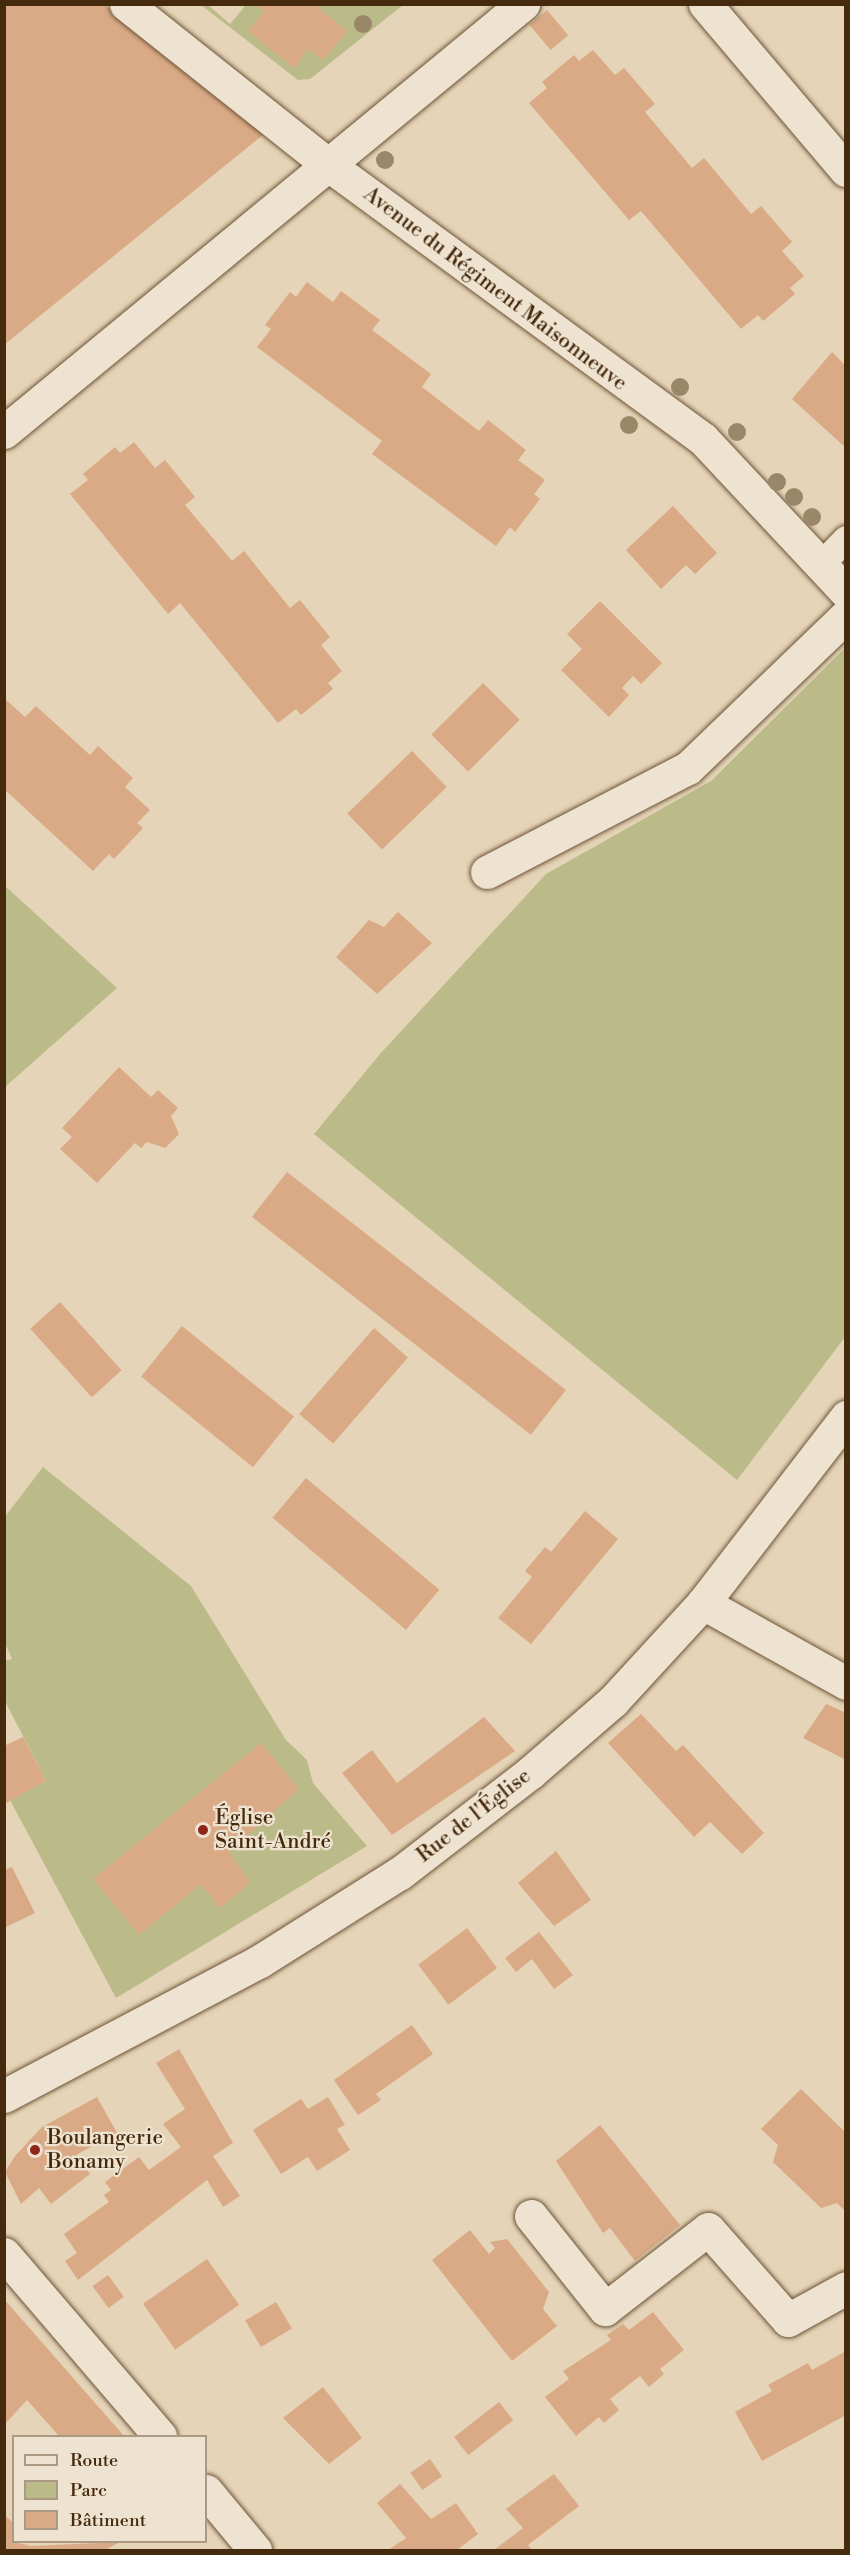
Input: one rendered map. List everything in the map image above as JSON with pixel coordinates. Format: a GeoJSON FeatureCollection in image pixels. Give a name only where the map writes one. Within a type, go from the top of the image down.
{"type":"FeatureCollection","features":[{"type":"Feature","properties":{"kind":"street","name":"Avenue du Régiment Maisonneuve"},"geometry":{"type":"LineString","coordinates":[[126,4],[330,166],[703,439],[846,592]]}},
{"type":"Feature","properties":{"kind":"street"},"geometry":{"type":"LineString","coordinates":[[4,432],[330,166],[523,4]]}},
{"type":"Feature","properties":{"kind":"street"},"geometry":{"type":"LineString","coordinates":[[705,4],[846,170]]}},
{"type":"Feature","properties":{"kind":"street"},"geometry":{"type":"LineString","coordinates":[[487,872],[688,768],[846,616]]}},
{"type":"Feature","properties":{"kind":"street","name":"Rue de l'Église"},"geometry":{"type":"LineString","coordinates":[[4,2096],[260,1961],[400,1873],[613,1701],[703,1603],[846,1417]]}},
{"type":"Feature","properties":{"kind":"street"},"geometry":{"type":"LineString","coordinates":[[703,1603],[846,1683]]}},
{"type":"Feature","properties":{"kind":"street"},"geometry":{"type":"LineString","coordinates":[[531,2216],[605,2309],[708,2229],[788,2320],[846,2288]]}},
{"type":"Feature","properties":{"kind":"street"},"geometry":{"type":"LineString","coordinates":[[4,2254],[159,2435]]}},
{"type":"Feature","properties":{"kind":"street"},"geometry":{"type":"LineString","coordinates":[[207,2492],[255,2550]]}},
{"type":"Feature","properties":{"kind":"lane"},"geometry":{"type":"LineString","coordinates":[[821,565],[846,539]]}},
{"type":"Feature","properties":{"kind":"green space"},"geometry":{"type":"Polygon","coordinates":[[[201,5],[208,5],[230,24],[246,5],[403,5],[310,79],[298,80],[201,5]]]}},
{"type":"Feature","properties":{"kind":"green space"},"geometry":{"type":"Polygon","coordinates":[[[845,648],[845,1337],[737,1480],[314,1134],[380,1054],[546,874],[711,781],[845,648]]]}},
{"type":"Feature","properties":{"kind":"green space"},"geometry":{"type":"Polygon","coordinates":[[[4,885],[117,988],[5,1087],[4,1087],[4,885]]]}},
{"type":"Feature","properties":{"kind":"green space"},"geometry":{"type":"Polygon","coordinates":[[[43,1467],[191,1586],[286,1740],[307,1760],[313,1783],[367,1846],[116,1998],[10,1800],[46,1781],[5,1701],[5,1661],[12,1659],[5,1643],[4,1518],[43,1467]]]}},
{"type":"Feature","properties":{"kind":"building"},"geometry":{"type":"Polygon","coordinates":[[[4,4],[103,4],[264,134],[4,345],[4,4]]]}},
{"type":"Feature","properties":{"kind":"building"},"geometry":{"type":"Polygon","coordinates":[[[254,4],[314,4],[347,31],[323,60],[308,49],[294,68],[248,31],[264,12],[254,4]]]}},
{"type":"Feature","properties":{"kind":"building"},"geometry":{"type":"Polygon","coordinates":[[[547,10],[568,35],[551,50],[529,25],[547,10]]]}},
{"type":"Feature","properties":{"kind":"building"},"geometry":{"type":"Polygon","coordinates":[[[593,50],[615,75],[624,68],[655,104],[645,112],[692,168],[704,158],[751,214],[761,206],[792,242],[782,251],[804,276],[790,288],[795,294],[763,321],[758,315],[741,329],[641,211],[629,220],[529,103],[547,88],[542,82],[574,55],[579,61],[593,50]]]}},
{"type":"Feature","properties":{"kind":"building"},"geometry":{"type":"Polygon","coordinates":[[[307,282],[333,302],[341,291],[380,320],[372,330],[431,374],[422,387],[479,431],[488,420],[526,450],[518,460],[545,480],[534,494],[540,499],[515,532],[510,527],[496,546],[372,454],[382,441],[257,347],[271,329],[265,325],[290,292],[296,297],[307,282]]]}},
{"type":"Feature","properties":{"kind":"building"},"geometry":{"type":"Polygon","coordinates":[[[832,352],[846,366],[846,448],[792,399],[832,352]]]}},
{"type":"Feature","properties":{"kind":"building"},"geometry":{"type":"Polygon","coordinates":[[[134,442],[155,468],[165,460],[195,497],[185,505],[232,561],[244,551],[290,608],[300,600],[330,637],[321,645],[342,671],[328,683],[333,689],[301,715],[296,709],[278,723],[180,603],[168,614],[70,494],[88,480],[83,474],[115,447],[120,453],[134,442]]]}},
{"type":"Feature","properties":{"kind":"building"},"geometry":{"type":"Polygon","coordinates":[[[673,506],[717,553],[695,574],[686,565],[661,589],[626,550],[673,506]]]}},
{"type":"Feature","properties":{"kind":"building"},"geometry":{"type":"Polygon","coordinates":[[[600,601],[662,663],[641,684],[633,676],[622,688],[629,695],[609,717],[561,670],[582,649],[567,634],[600,601]]]}},
{"type":"Feature","properties":{"kind":"building"},"geometry":{"type":"Polygon","coordinates":[[[483,683],[520,720],[468,771],[431,735],[483,683]]]}},
{"type":"Feature","properties":{"kind":"building"},"geometry":{"type":"Polygon","coordinates":[[[4,698],[25,717],[36,706],[90,755],[98,746],[133,778],[125,787],[150,810],[137,823],[143,828],[114,859],[109,854],[93,871],[4,789],[4,698]]]}},
{"type":"Feature","properties":{"kind":"building"},"geometry":{"type":"Polygon","coordinates":[[[412,751],[447,787],[382,849],[347,814],[412,751]]]}},
{"type":"Feature","properties":{"kind":"building"},"geometry":{"type":"Polygon","coordinates":[[[398,912],[432,943],[377,994],[336,957],[369,920],[384,927],[398,912]]]}},
{"type":"Feature","properties":{"kind":"building"},"geometry":{"type":"Polygon","coordinates":[[[119,1067],[151,1097],[158,1090],[178,1108],[171,1116],[179,1134],[165,1148],[147,1142],[141,1148],[135,1143],[97,1183],[60,1149],[72,1137],[62,1128],[119,1067]]]}},
{"type":"Feature","properties":{"kind":"building"},"geometry":{"type":"Polygon","coordinates":[[[287,1172],[566,1390],[531,1435],[252,1217],[287,1172]]]}},
{"type":"Feature","properties":{"kind":"building"},"geometry":{"type":"Polygon","coordinates":[[[60,1302],[122,1370],[92,1397],[30,1329],[60,1302]]]}},
{"type":"Feature","properties":{"kind":"building"},"geometry":{"type":"Polygon","coordinates":[[[182,1326],[294,1417],[253,1467],[141,1377],[182,1326]]]}},
{"type":"Feature","properties":{"kind":"building"},"geometry":{"type":"Polygon","coordinates":[[[374,1328],[408,1358],[333,1444],[299,1414],[374,1328]]]}},
{"type":"Feature","properties":{"kind":"building"},"geometry":{"type":"Polygon","coordinates":[[[306,1478],[439,1590],[406,1630],[273,1518],[306,1478]]]}},
{"type":"Feature","properties":{"kind":"building"},"geometry":{"type":"Polygon","coordinates":[[[585,1511],[618,1539],[531,1644],[498,1618],[532,1577],[525,1571],[545,1547],[551,1552],[585,1511]]]}},
{"type":"Feature","properties":{"kind":"building"},"geometry":{"type":"Polygon","coordinates":[[[826,1704],[846,1713],[846,1760],[803,1738],[826,1704]]]}},
{"type":"Feature","properties":{"kind":"building"},"geometry":{"type":"Polygon","coordinates":[[[641,1714],[676,1751],[683,1745],[764,1833],[742,1854],[710,1822],[694,1837],[608,1743],[641,1714]]]}},
{"type":"Feature","properties":{"kind":"building"},"geometry":{"type":"Polygon","coordinates":[[[484,1717],[515,1751],[392,1835],[342,1773],[372,1750],[397,1783],[484,1717]]]}},
{"type":"Feature","properties":{"kind":"building"},"geometry":{"type":"Polygon","coordinates":[[[23,1737],[46,1781],[4,1804],[4,1746],[23,1737]]]}},
{"type":"Feature","properties":{"kind":"building","name":"Église Saint-André"},"geometry":{"type":"Polygon","coordinates":[[[261,1743],[299,1789],[229,1852],[250,1883],[220,1908],[201,1884],[139,1935],[93,1879],[261,1743]]]}},
{"type":"Feature","properties":{"kind":"building"},"geometry":{"type":"Polygon","coordinates":[[[556,1851],[591,1900],[554,1926],[518,1883],[556,1851]]]}},
{"type":"Feature","properties":{"kind":"building"},"geometry":{"type":"Polygon","coordinates":[[[12,1867],[35,1913],[4,1928],[4,1870],[12,1867]]]}},
{"type":"Feature","properties":{"kind":"building"},"geometry":{"type":"Polygon","coordinates":[[[467,1928],[497,1968],[448,2005],[418,1965],[467,1928]]]}},
{"type":"Feature","properties":{"kind":"building"},"geometry":{"type":"Polygon","coordinates":[[[539,1932],[573,1975],[554,1989],[532,1959],[516,1972],[505,1958],[539,1932]]]}},
{"type":"Feature","properties":{"kind":"building"},"geometry":{"type":"Polygon","coordinates":[[[412,2025],[433,2054],[376,2094],[381,2100],[358,2115],[334,2080],[412,2025]]]}},
{"type":"Feature","properties":{"kind":"building"},"geometry":{"type":"Polygon","coordinates":[[[179,2049],[233,2143],[213,2156],[240,2196],[223,2207],[207,2180],[78,2280],[65,2261],[77,2253],[64,2234],[109,2202],[104,2195],[111,2190],[105,2182],[139,2157],[149,2170],[181,2147],[163,2124],[185,2109],[156,2063],[179,2049]]]}},
{"type":"Feature","properties":{"kind":"building"},"geometry":{"type":"Polygon","coordinates":[[[801,2089],[846,2133],[846,2212],[837,2203],[821,2208],[773,2162],[778,2145],[761,2129],[801,2089]]]}},
{"type":"Feature","properties":{"kind":"building"},"geometry":{"type":"Polygon","coordinates":[[[97,2097],[117,2133],[76,2155],[90,2174],[51,2204],[39,2188],[21,2204],[5,2172],[15,2156],[42,2127],[97,2097]]]}},
{"type":"Feature","properties":{"kind":"building"},"geometry":{"type":"Polygon","coordinates":[[[328,2097],[345,2125],[337,2129],[350,2150],[317,2171],[308,2157],[281,2174],[253,2130],[301,2099],[308,2109],[328,2097]]]}},
{"type":"Feature","properties":{"kind":"building"},"geometry":{"type":"Polygon","coordinates":[[[600,2125],[680,2225],[635,2261],[610,2228],[603,2233],[556,2161],[600,2125]]]}},
{"type":"Feature","properties":{"kind":"building"},"geometry":{"type":"Polygon","coordinates":[[[470,2230],[489,2254],[495,2248],[490,2242],[507,2239],[549,2292],[543,2309],[557,2326],[512,2361],[432,2260],[470,2230]]]}},
{"type":"Feature","properties":{"kind":"building"},"geometry":{"type":"Polygon","coordinates":[[[207,2259],[239,2305],[175,2350],[143,2304],[207,2259]]]}},
{"type":"Feature","properties":{"kind":"building"},"geometry":{"type":"Polygon","coordinates":[[[108,2275],[124,2297],[108,2308],[93,2286],[108,2275]]]}},
{"type":"Feature","properties":{"kind":"building"},"geometry":{"type":"Polygon","coordinates":[[[4,2299],[123,2435],[58,2435],[27,2400],[4,2425],[4,2299]]]}},
{"type":"Feature","properties":{"kind":"building"},"geometry":{"type":"Polygon","coordinates":[[[276,2302],[292,2329],[261,2347],[245,2321],[276,2302]]]}},
{"type":"Feature","properties":{"kind":"building"},"geometry":{"type":"Polygon","coordinates":[[[653,2312],[684,2350],[660,2369],[664,2374],[649,2387],[640,2376],[610,2399],[619,2410],[604,2423],[599,2417],[576,2436],[545,2397],[569,2379],[563,2371],[611,2340],[607,2335],[623,2324],[629,2330],[653,2312]]]}},
{"type":"Feature","properties":{"kind":"building"},"geometry":{"type":"Polygon","coordinates":[[[846,2351],[846,2415],[762,2461],[735,2412],[772,2391],[768,2385],[808,2363],[812,2370],[846,2351]]]}},
{"type":"Feature","properties":{"kind":"building"},"geometry":{"type":"Polygon","coordinates":[[[323,2387],[362,2438],[329,2464],[283,2418],[323,2387]]]}},
{"type":"Feature","properties":{"kind":"building"},"geometry":{"type":"Polygon","coordinates":[[[499,2402],[513,2420],[468,2455],[454,2437],[499,2402]]]}},
{"type":"Feature","properties":{"kind":"building"},"geometry":{"type":"Polygon","coordinates":[[[430,2459],[442,2476],[422,2490],[410,2473],[430,2459]]]}},
{"type":"Feature","properties":{"kind":"building"},"geometry":{"type":"Polygon","coordinates":[[[554,2474],[579,2506],[528,2545],[532,2550],[494,2550],[523,2528],[506,2509],[554,2474]]]}},
{"type":"Feature","properties":{"kind":"building"},"geometry":{"type":"Polygon","coordinates":[[[400,2484],[431,2519],[456,2503],[478,2534],[457,2550],[388,2550],[406,2538],[377,2503],[400,2484]]]}},
{"type":"Feature","properties":{"kind":"building"},"geometry":{"type":"Polygon","coordinates":[[[4,2514],[12,2522],[12,2543],[31,2546],[118,2543],[105,2550],[4,2550],[4,2514]]]}},
{"type":"Feature","properties":{"kind":"place","name":"Église Saint-André"},"geometry":{"type":"Point","coordinates":[203,1830]}},
{"type":"Feature","properties":{"kind":"place","name":"Boulangerie Bonamy"},"geometry":{"type":"Point","coordinates":[35,2150]}}]}
